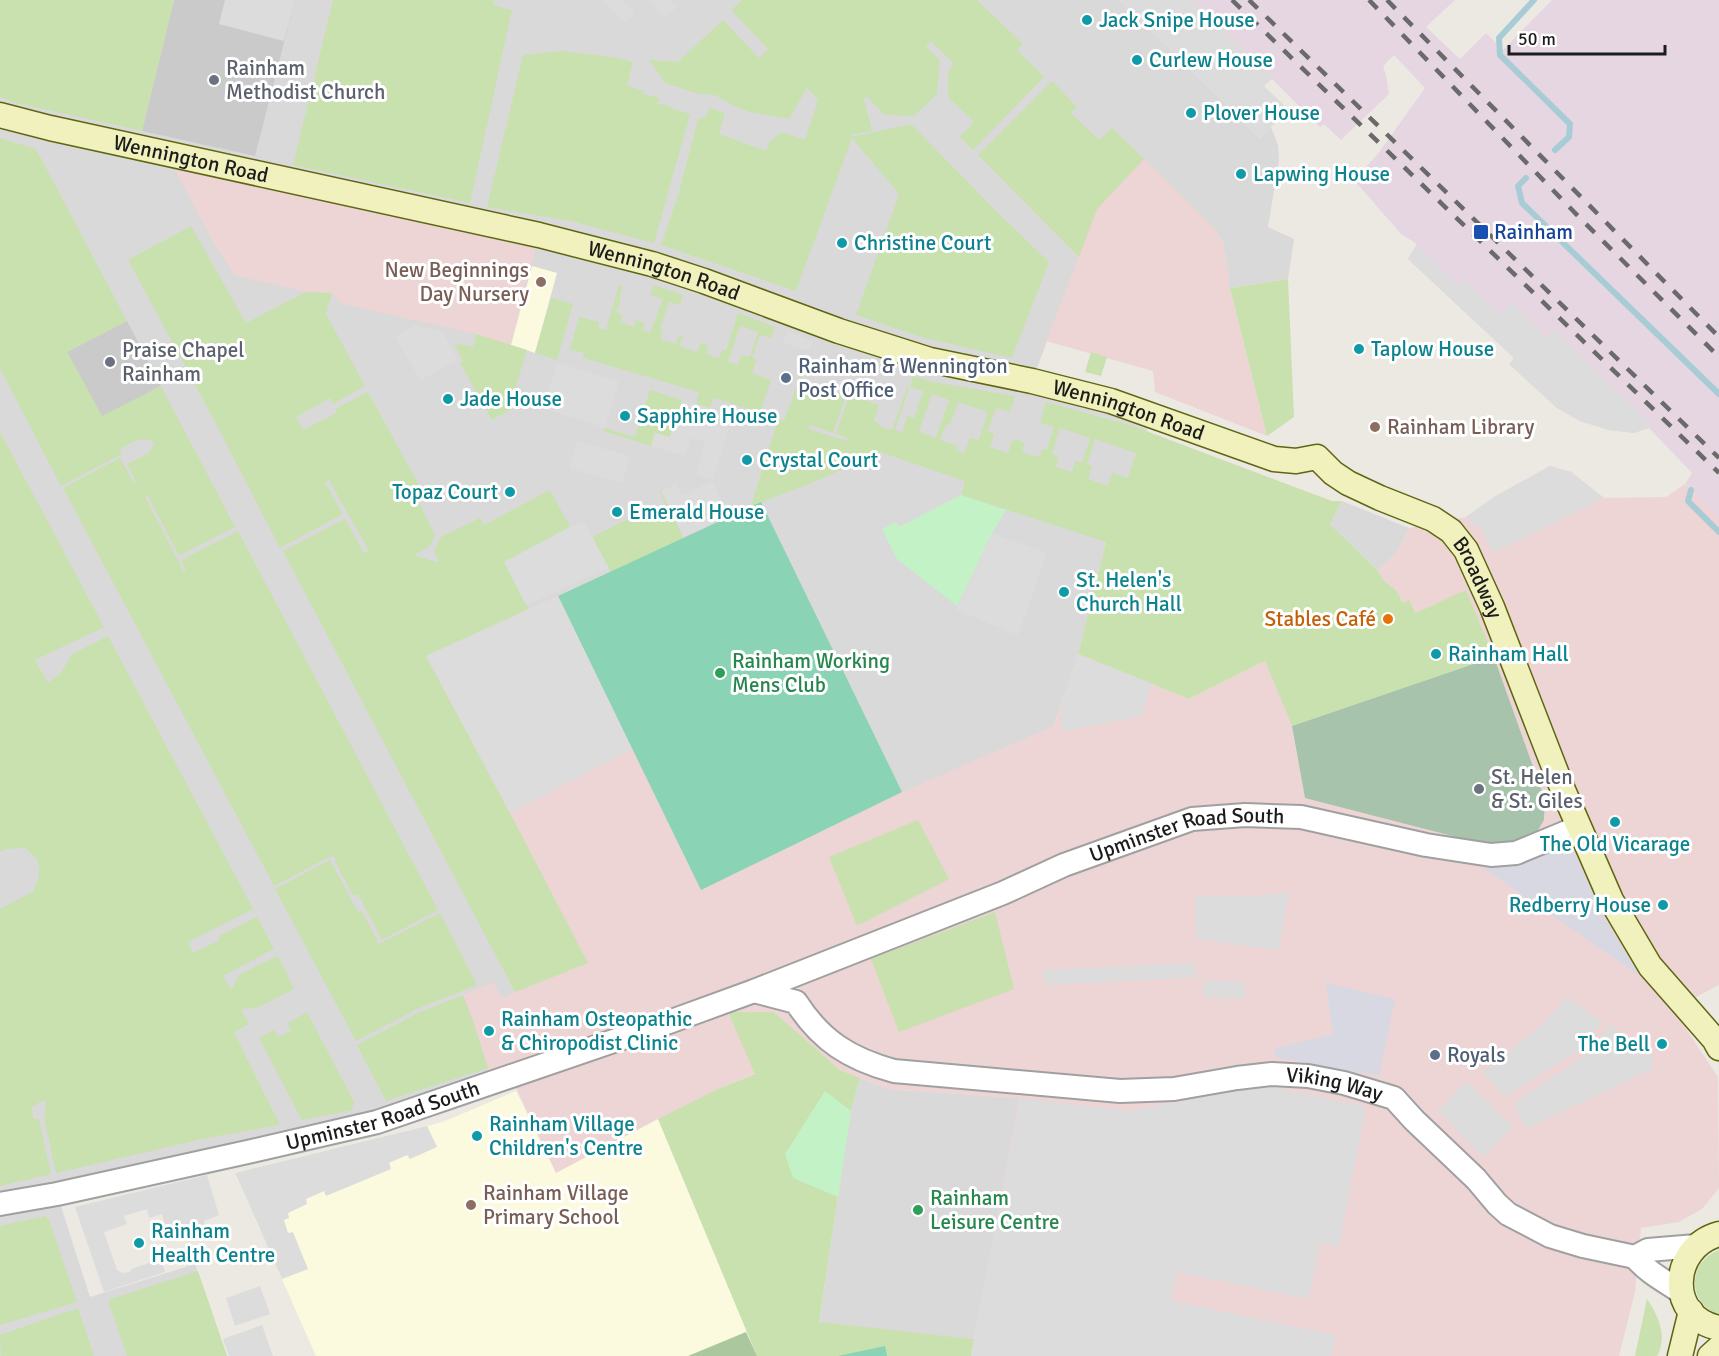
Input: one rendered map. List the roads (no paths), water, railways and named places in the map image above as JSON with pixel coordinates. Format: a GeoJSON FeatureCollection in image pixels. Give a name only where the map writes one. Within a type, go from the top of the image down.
{"type":"FeatureCollection","features":[{"type":"Feature","properties":{"kind":"main road","name":"Wennington Road"},"geometry":{"type":"LineString","coordinates":[[0,115],[50,128],[539,235],[652,264],[840,331],[930,360],[1032,381],[1111,401],[1274,459],[1296,461],[1317,457]]}},
{"type":"Feature","properties":{"kind":"main road","name":"Broadway"},"geometry":{"type":"LineString","coordinates":[[1317,457],[1333,473],[1348,483],[1433,519],[1451,531],[1466,550],[1495,614],[1563,790],[1611,900],[1650,966],[1714,1039],[1719,1048]]}},
{"type":"Feature","properties":{"kind":"main road"},"geometry":{"type":"LineString","coordinates":[[1680,1356],[1686,1302],[1680,1280],[1682,1267],[1695,1246],[1708,1237],[1719,1234]]}},
{"type":"Feature","properties":{"kind":"main road"},"geometry":{"type":"LineString","coordinates":[[1686,1302],[1701,1321],[1719,1328]]}},
{"type":"Feature","properties":{"kind":"main road"},"geometry":{"type":"LineString","coordinates":[[1710,1356],[1719,1348]]}},
{"type":"Feature","properties":{"kind":"street","name":"Upminster Road South"},"geometry":{"type":"LineString","coordinates":[[0,1204],[57,1194],[377,1122],[754,991],[1003,893],[1064,865],[1192,819],[1245,815],[1301,817],[1426,845],[1491,855],[1516,853],[1579,827]]}},
{"type":"Feature","properties":{"kind":"street"},"geometry":{"type":"LineString","coordinates":[[754,991],[796,1002],[804,971]]}},
{"type":"Feature","properties":{"kind":"street","name":"Viking Way"},"geometry":{"type":"LineString","coordinates":[[796,1002],[807,1020],[823,1037],[850,1055],[869,1064],[894,1071],[1120,1091],[1174,1089],[1272,1074],[1308,1076],[1376,1092],[1394,1098],[1508,1214],[1550,1236],[1635,1257]]}},
{"type":"Feature","properties":{"kind":"street"},"geometry":{"type":"LineString","coordinates":[[1686,1302],[1644,1268],[1635,1257],[1648,1250],[1695,1246]]}},
{"type":"Feature","properties":{"kind":"waterway"},"geometry":{"type":"LineString","coordinates":[[1534,0],[1499,38],[1500,55],[1570,124],[1569,137],[1555,150]]}},
{"type":"Feature","properties":{"kind":"waterway"},"geometry":{"type":"LineString","coordinates":[[1526,178],[1518,186],[1522,203],[1719,394]]}},
{"type":"Feature","properties":{"kind":"waterway"},"geometry":{"type":"LineString","coordinates":[[1691,490],[1688,501],[1719,532]]}},
{"type":"Feature","properties":{"kind":"railway"},"geometry":{"type":"LineString","coordinates":[[1232,0],[1719,473]]}},
{"type":"Feature","properties":{"kind":"railway"},"geometry":{"type":"LineString","coordinates":[[1249,0],[1719,458]]}},
{"type":"Feature","properties":{"kind":"railway"},"geometry":{"type":"LineString","coordinates":[[1369,0],[1580,218],[1719,357]]}},
{"type":"Feature","properties":{"kind":"railway"},"geometry":{"type":"LineString","coordinates":[[1387,0],[1719,337]]}},
{"type":"Feature","properties":{"kind":"place","name":"Jack Snipe House"},"geometry":{"type":"Point","coordinates":[1087,20]}},
{"type":"Feature","properties":{"kind":"place","name":"Curlew House"},"geometry":{"type":"Point","coordinates":[1137,60]}},
{"type":"Feature","properties":{"kind":"place","name":"Rainham Methodist Church"},"geometry":{"type":"Point","coordinates":[214,80]}},
{"type":"Feature","properties":{"kind":"place","name":"Plover House"},"geometry":{"type":"Point","coordinates":[1191,113]}},
{"type":"Feature","properties":{"kind":"place","name":"Lapwing House"},"geometry":{"type":"Point","coordinates":[1241,174]}},
{"type":"Feature","properties":{"kind":"place","name":"Rainham"},"geometry":{"type":"Point","coordinates":[1481,232]}},
{"type":"Feature","properties":{"kind":"place","name":"Christine Court"},"geometry":{"type":"Point","coordinates":[842,243]}},
{"type":"Feature","properties":{"kind":"place","name":"New Beginnings Day Nursery"},"geometry":{"type":"Point","coordinates":[541,282]}},
{"type":"Feature","properties":{"kind":"place","name":"Taplow House"},"geometry":{"type":"Point","coordinates":[1359,349]}},
{"type":"Feature","properties":{"kind":"place","name":"Praise Chapel Rainham"},"geometry":{"type":"Point","coordinates":[110,362]}},
{"type":"Feature","properties":{"kind":"place","name":"Rainham & Wennington Post Office"},"geometry":{"type":"Point","coordinates":[786,378]}},
{"type":"Feature","properties":{"kind":"place","name":"Jade House"},"geometry":{"type":"Point","coordinates":[448,399]}},
{"type":"Feature","properties":{"kind":"place","name":"Sapphire House"},"geometry":{"type":"Point","coordinates":[625,416]}},
{"type":"Feature","properties":{"kind":"place","name":"Rainham Library"},"geometry":{"type":"Point","coordinates":[1375,427]}},
{"type":"Feature","properties":{"kind":"place","name":"Crystal Court"},"geometry":{"type":"Point","coordinates":[747,460]}},
{"type":"Feature","properties":{"kind":"place","name":"Topaz Court"},"geometry":{"type":"Point","coordinates":[510,492]}},
{"type":"Feature","properties":{"kind":"place","name":"Emerald House"},"geometry":{"type":"Point","coordinates":[617,512]}},
{"type":"Feature","properties":{"kind":"place","name":"St. Helen's Church Hall"},"geometry":{"type":"Point","coordinates":[1064,592]}},
{"type":"Feature","properties":{"kind":"place","name":"Stables Café"},"geometry":{"type":"Point","coordinates":[1388,619]}},
{"type":"Feature","properties":{"kind":"place","name":"Rainham Hall"},"geometry":{"type":"Point","coordinates":[1436,654]}},
{"type":"Feature","properties":{"kind":"place","name":"Rainham Working Mens Club"},"geometry":{"type":"Point","coordinates":[720,673]}},
{"type":"Feature","properties":{"kind":"place","name":"St. Helen & St. Giles"},"geometry":{"type":"Point","coordinates":[1479,789]}},
{"type":"Feature","properties":{"kind":"place","name":"The Old Vicarage"},"geometry":{"type":"Point","coordinates":[1615,822]}},
{"type":"Feature","properties":{"kind":"place","name":"Redberry House"},"geometry":{"type":"Point","coordinates":[1663,905]}},
{"type":"Feature","properties":{"kind":"place","name":"Rainham Osteopathic & Chiropodist Clinic"},"geometry":{"type":"Point","coordinates":[489,1031]}},
{"type":"Feature","properties":{"kind":"place","name":"The Bell"},"geometry":{"type":"Point","coordinates":[1662,1044]}},
{"type":"Feature","properties":{"kind":"place","name":"Royals"},"geometry":{"type":"Point","coordinates":[1435,1055]}},
{"type":"Feature","properties":{"kind":"place","name":"Rainham Village Children's Centre"},"geometry":{"type":"Point","coordinates":[477,1136]}},
{"type":"Feature","properties":{"kind":"place","name":"Rainham Village Primary School"},"geometry":{"type":"Point","coordinates":[471,1205]}},
{"type":"Feature","properties":{"kind":"place","name":"Rainham Leisure Centre"},"geometry":{"type":"Point","coordinates":[918,1210]}},
{"type":"Feature","properties":{"kind":"place","name":"Rainham Health Centre"},"geometry":{"type":"Point","coordinates":[139,1243]}}]}
